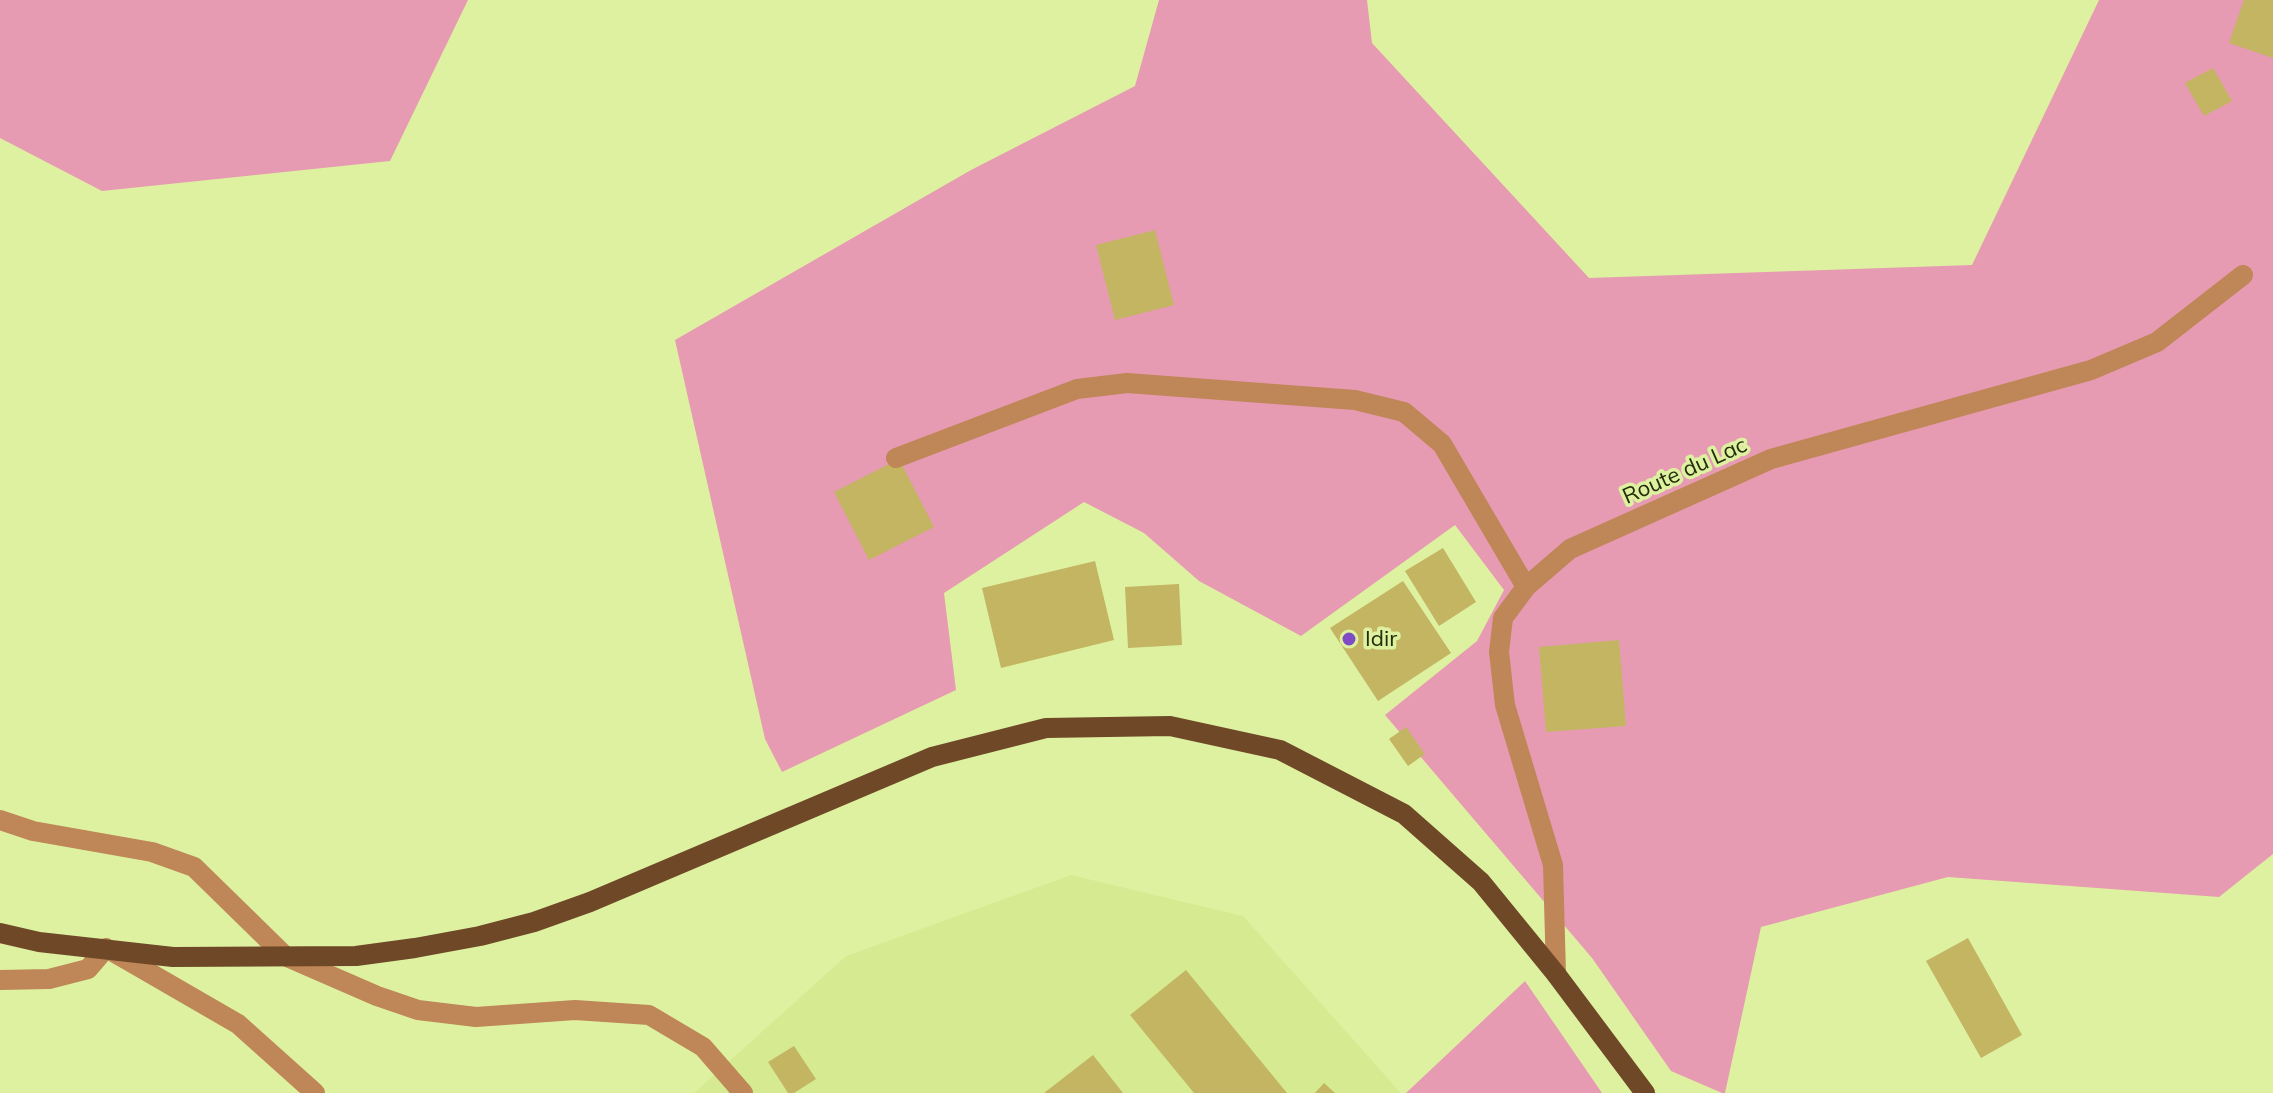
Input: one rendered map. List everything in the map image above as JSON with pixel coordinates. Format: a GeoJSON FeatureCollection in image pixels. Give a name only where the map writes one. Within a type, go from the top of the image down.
{"type":"FeatureCollection","features":[{"type":"Feature","properties":{"kind":"main road"},"geometry":{"type":"LineString","coordinates":[[0,933],[39,942],[173,957],[356,956],[415,948],[534,922],[590,902],[932,757],[1046,728],[1170,726],[1280,750],[1404,814],[1481,882],[1556,974],[1645,1093]]}},
{"type":"Feature","properties":{"kind":"street","name":"Route du Lac"},"geometry":{"type":"LineString","coordinates":[[1556,974],[1553,865],[1505,705],[1499,652],[1503,618],[1526,587],[1570,549],[1771,459],[2091,370],[2118,359],[2157,342],[2243,275]]}},
{"type":"Feature","properties":{"kind":"street"},"geometry":{"type":"LineString","coordinates":[[896,458],[1077,389],[1127,383],[1355,400],[1404,412],[1442,444],[1526,587]]}},
{"type":"Feature","properties":{"kind":"street"},"geometry":{"type":"LineString","coordinates":[[0,820],[33,831],[152,852],[194,867],[285,956],[377,996],[418,1010],[476,1017],[575,1010],[649,1015],[703,1047],[743,1093]]}},
{"type":"Feature","properties":{"kind":"street"},"geometry":{"type":"LineString","coordinates":[[0,980],[49,979],[88,969],[106,948],[238,1024],[315,1093]]}},
{"type":"Feature","properties":{"kind":"shaded area"},"geometry":{"type":"Polygon","coordinates":[[[0,0],[468,0],[390,161],[102,191],[0,138],[0,0]]]}},
{"type":"Feature","properties":{"kind":"shaded area"},"geometry":{"type":"Polygon","coordinates":[[[1159,0],[1367,0],[1372,43],[1589,278],[1972,265],[2099,0],[2273,0],[2273,854],[2219,897],[1948,877],[1761,927],[1725,1093],[1722,1093],[1671,1071],[1592,958],[1385,715],[1477,641],[1504,590],[1455,525],[1301,636],[1199,581],[1144,533],[1084,502],[944,593],[956,690],[782,772],[765,739],[675,340],[971,170],[1135,86],[1159,0]]]}},
{"type":"Feature","properties":{"kind":"shaded area"},"geometry":{"type":"Polygon","coordinates":[[[1071,875],[1243,916],[1401,1093],[694,1093],[846,956],[1071,875]]]}},
{"type":"Feature","properties":{"kind":"shaded area"},"geometry":{"type":"Polygon","coordinates":[[[1525,981],[1602,1093],[1406,1093],[1525,981]]]}},
{"type":"Feature","properties":{"kind":"building"},"geometry":{"type":"Polygon","coordinates":[[[2244,0],[2273,0],[2273,58],[2229,43],[2244,0]]]}},
{"type":"Feature","properties":{"kind":"building"},"geometry":{"type":"Polygon","coordinates":[[[2213,68],[2232,101],[2204,116],[2185,83],[2213,68]]]}},
{"type":"Feature","properties":{"kind":"building"},"geometry":{"type":"Polygon","coordinates":[[[1155,230],[1174,305],[1115,320],[1096,245],[1155,230]]]}},
{"type":"Feature","properties":{"kind":"building"},"geometry":{"type":"Polygon","coordinates":[[[899,459],[934,527],[869,560],[834,492],[899,459]]]}},
{"type":"Feature","properties":{"kind":"building"},"geometry":{"type":"Polygon","coordinates":[[[1443,548],[1476,602],[1439,626],[1405,571],[1443,548]]]}},
{"type":"Feature","properties":{"kind":"building"},"geometry":{"type":"Polygon","coordinates":[[[1095,561],[1114,640],[1001,668],[982,588],[1095,561]]]}},
{"type":"Feature","properties":{"kind":"building"},"geometry":{"type":"Polygon","coordinates":[[[1403,581],[1451,653],[1378,701],[1330,628],[1403,581]]]}},
{"type":"Feature","properties":{"kind":"building"},"geometry":{"type":"Polygon","coordinates":[[[1179,584],[1182,645],[1128,648],[1125,587],[1179,584]]]}},
{"type":"Feature","properties":{"kind":"building"},"geometry":{"type":"Polygon","coordinates":[[[1619,640],[1626,726],[1546,732],[1539,647],[1619,640]]]}},
{"type":"Feature","properties":{"kind":"building"},"geometry":{"type":"Polygon","coordinates":[[[1406,727],[1425,754],[1408,766],[1389,739],[1406,727]]]}},
{"type":"Feature","properties":{"kind":"building"},"geometry":{"type":"Polygon","coordinates":[[[1968,938],[2022,1035],[1981,1058],[1926,961],[1968,938]]]}},
{"type":"Feature","properties":{"kind":"building"},"geometry":{"type":"Polygon","coordinates":[[[1186,970],[1287,1093],[1194,1093],[1130,1015],[1186,970]]]}},
{"type":"Feature","properties":{"kind":"building"},"geometry":{"type":"Polygon","coordinates":[[[794,1046],[816,1079],[794,1093],[788,1093],[768,1062],[794,1046]]]}},
{"type":"Feature","properties":{"kind":"building"},"geometry":{"type":"Polygon","coordinates":[[[1093,1055],[1123,1093],[1044,1093],[1093,1055]]]}},
{"type":"Feature","properties":{"kind":"building"},"geometry":{"type":"Polygon","coordinates":[[[1324,1083],[1335,1093],[1315,1093],[1324,1083]]]}},
{"type":"Feature","properties":{"kind":"place","name":"Idir"},"geometry":{"type":"Point","coordinates":[1349,639]}}]}
